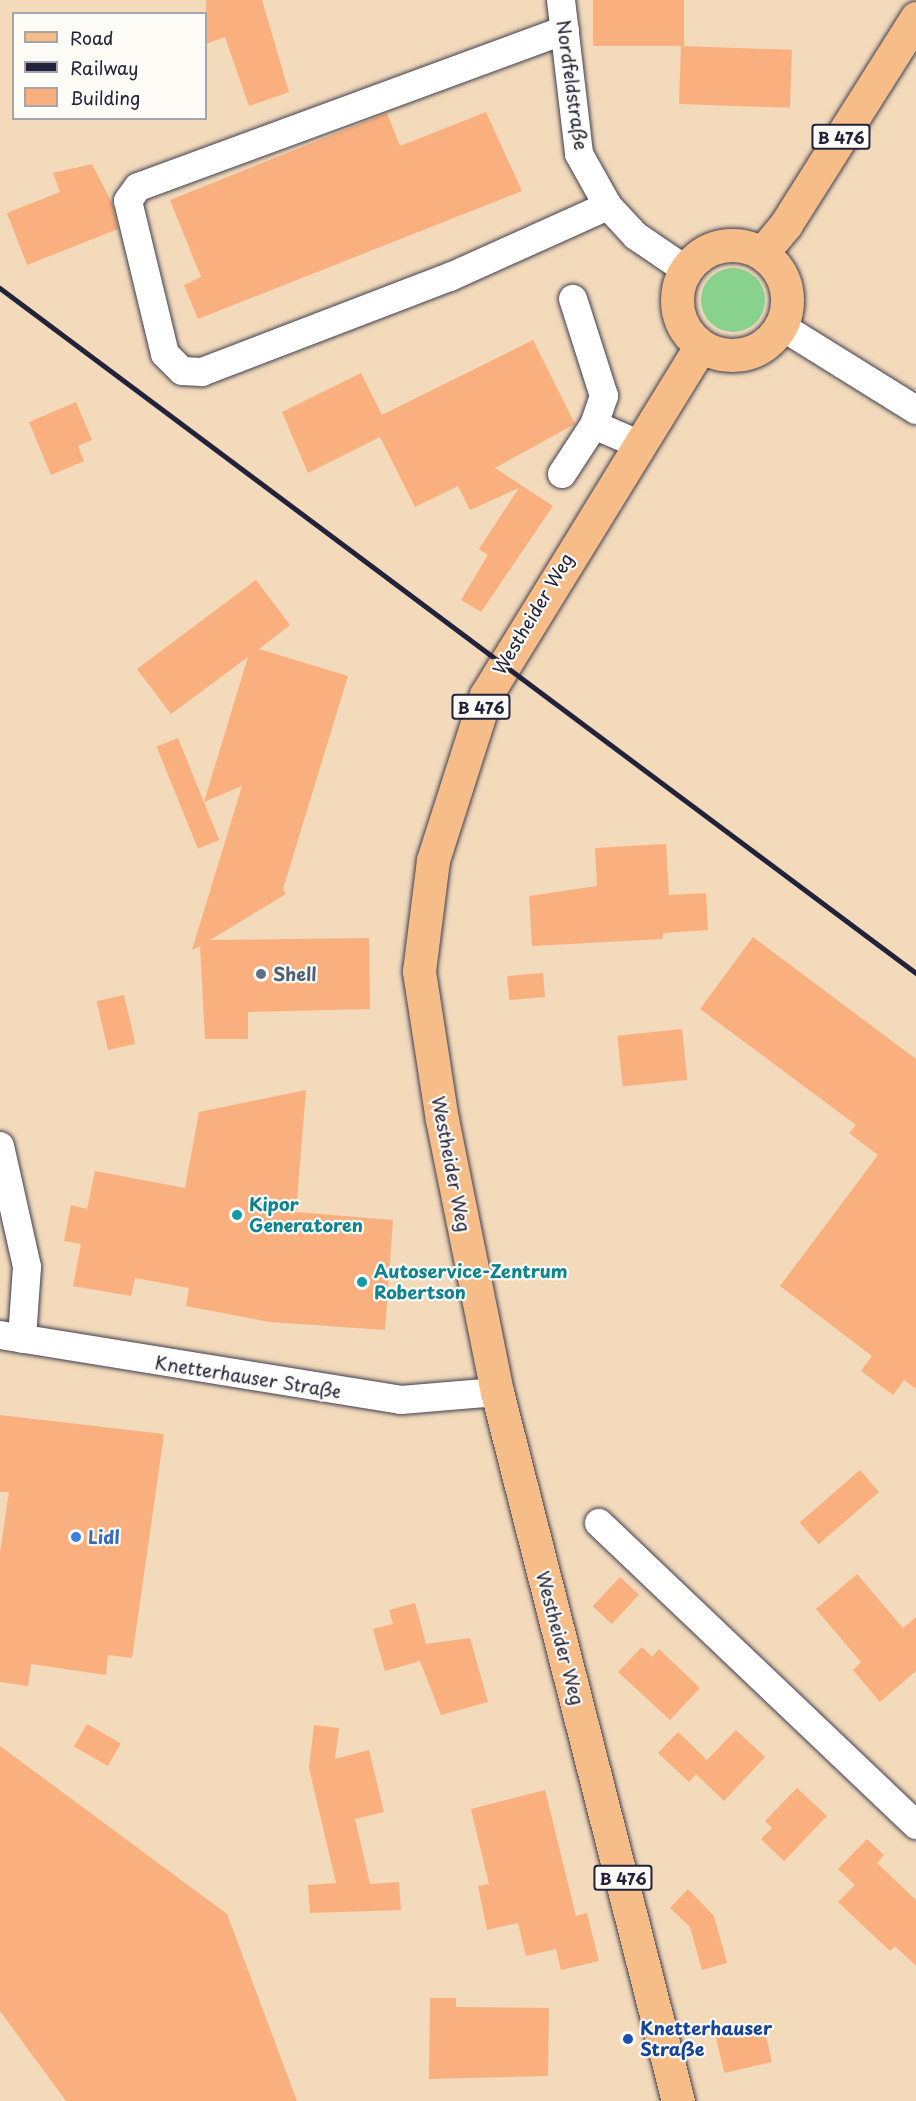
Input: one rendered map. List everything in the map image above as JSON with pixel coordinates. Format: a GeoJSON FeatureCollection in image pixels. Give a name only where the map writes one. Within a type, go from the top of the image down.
{"type":"FeatureCollection","features":[{"type":"Feature","properties":{"kind":"main road","name":"B 476"},"geometry":{"type":"LineString","coordinates":[[762,253],[786,224],[916,18]]}},
{"type":"Feature","properties":{"kind":"main road"},"geometry":{"type":"LineString","coordinates":[[721,246],[762,253],[783,278],[787,303],[781,326],[770,341],[736,356],[701,346],[679,311],[686,270],[721,246]]}},
{"type":"Feature","properties":{"kind":"main road","name":"Westheider Weg"},"geometry":{"type":"LineString","coordinates":[[678,2101],[497,1392],[424,1019],[419,971],[424,905],[458,772],[491,685],[701,346]]}},
{"type":"Feature","properties":{"kind":"street","name":"Nordfeldstraße"},"geometry":{"type":"LineString","coordinates":[[561,0],[579,154],[608,206],[636,236],[686,270]]}},
{"type":"Feature","properties":{"kind":"street"},"geometry":{"type":"LineString","coordinates":[[564,30],[138,187],[128,201],[165,354],[182,371],[202,372],[450,277],[608,206]]}},
{"type":"Feature","properties":{"kind":"street"},"geometry":{"type":"LineString","coordinates":[[562,474],[594,425],[604,396],[573,299]]}},
{"type":"Feature","properties":{"kind":"street"},"geometry":{"type":"LineString","coordinates":[[781,326],[916,410]]}},
{"type":"Feature","properties":{"kind":"street"},"geometry":{"type":"LineString","coordinates":[[594,425],[641,445]]}},
{"type":"Feature","properties":{"kind":"street"},"geometry":{"type":"LineString","coordinates":[[0,1146],[27,1267],[11,1337]]}},
{"type":"Feature","properties":{"kind":"street","name":"Knetterhauser Straße"},"geometry":{"type":"LineString","coordinates":[[11,1337],[401,1400],[497,1392]]}},
{"type":"Feature","properties":{"kind":"street"},"geometry":{"type":"LineString","coordinates":[[599,1523],[916,1826]]}},
{"type":"Feature","properties":{"kind":"green space"},"geometry":{"type":"Polygon","coordinates":[[[727,268],[739,268],[756,277],[763,288],[765,300],[763,312],[756,323],[739,332],[727,332],[715,327],[706,318],[701,306],[701,294],[706,282],[715,273],[727,268]]]}},
{"type":"Feature","properties":{"kind":"building"},"geometry":{"type":"Polygon","coordinates":[[[206,0],[262,0],[289,92],[249,106],[225,37],[207,44],[206,0]]]}},
{"type":"Feature","properties":{"kind":"building"},"geometry":{"type":"Polygon","coordinates":[[[593,0],[684,0],[684,46],[593,46],[593,0]]]}},
{"type":"Feature","properties":{"kind":"building"},"geometry":{"type":"Polygon","coordinates":[[[681,46],[792,50],[790,108],[679,104],[681,46]]]}},
{"type":"Feature","properties":{"kind":"building"},"geometry":{"type":"Polygon","coordinates":[[[486,112],[522,191],[198,319],[184,285],[201,277],[170,200],[387,113],[400,146],[486,112]]]}},
{"type":"Feature","properties":{"kind":"building"},"geometry":{"type":"Polygon","coordinates":[[[92,164],[112,203],[118,229],[27,265],[7,213],[60,192],[53,173],[92,164]]]}},
{"type":"Feature","properties":{"kind":"building"},"geometry":{"type":"Polygon","coordinates":[[[533,340],[575,424],[495,468],[553,506],[481,612],[461,600],[488,555],[479,549],[519,488],[470,510],[458,486],[415,507],[380,437],[308,473],[282,412],[361,373],[382,415],[533,340]]]}},
{"type":"Feature","properties":{"kind":"building"},"geometry":{"type":"Polygon","coordinates":[[[76,402],[92,440],[78,446],[84,461],[51,475],[29,422],[76,402]]]}},
{"type":"Feature","properties":{"kind":"building"},"geometry":{"type":"Polygon","coordinates":[[[256,580],[290,625],[259,649],[348,676],[283,889],[286,894],[210,940],[369,938],[370,1009],[248,1012],[248,1039],[205,1039],[200,946],[192,950],[242,786],[204,802],[248,657],[171,714],[137,669],[256,580]]]}},
{"type":"Feature","properties":{"kind":"building"},"geometry":{"type":"Polygon","coordinates":[[[178,738],[219,840],[198,849],[157,747],[178,738]]]}},
{"type":"Feature","properties":{"kind":"building"},"geometry":{"type":"Polygon","coordinates":[[[666,844],[669,895],[706,893],[708,930],[663,933],[663,939],[532,946],[529,896],[597,886],[595,848],[666,844]]]}},
{"type":"Feature","properties":{"kind":"building"},"geometry":{"type":"Polygon","coordinates":[[[753,937],[916,1059],[916,1389],[904,1380],[893,1395],[861,1371],[872,1356],[780,1286],[878,1155],[849,1133],[856,1125],[700,1009],[753,937]]]}},
{"type":"Feature","properties":{"kind":"building"},"geometry":{"type":"Polygon","coordinates":[[[543,973],[545,997],[509,1000],[507,976],[543,973]]]}},
{"type":"Feature","properties":{"kind":"building"},"geometry":{"type":"Polygon","coordinates":[[[124,995],[135,1044],[108,1050],[97,1001],[124,995]]]}},
{"type":"Feature","properties":{"kind":"building"},"geometry":{"type":"Polygon","coordinates":[[[682,1029],[687,1080],[623,1087],[617,1036],[682,1029]]]}},
{"type":"Feature","properties":{"kind":"building"},"geometry":{"type":"Polygon","coordinates":[[[306,1090],[296,1212],[393,1220],[385,1330],[270,1322],[186,1306],[189,1288],[135,1278],[131,1296],[73,1286],[81,1244],[64,1241],[71,1205],[87,1209],[95,1171],[185,1188],[199,1112],[306,1090]]]}},
{"type":"Feature","properties":{"kind":"building","name":"Lidl"},"geometry":{"type":"Polygon","coordinates":[[[0,1415],[164,1434],[132,1658],[108,1655],[106,1675],[31,1664],[28,1686],[0,1682],[0,1553],[9,1492],[0,1492],[0,1415]]]}},
{"type":"Feature","properties":{"kind":"building"},"geometry":{"type":"Polygon","coordinates":[[[860,1470],[879,1492],[819,1544],[800,1522],[860,1470]]]}},
{"type":"Feature","properties":{"kind":"building"},"geometry":{"type":"Polygon","coordinates":[[[857,1574],[903,1628],[916,1617],[916,1671],[880,1702],[853,1670],[861,1662],[816,1609],[857,1574]]]}},
{"type":"Feature","properties":{"kind":"building"},"geometry":{"type":"Polygon","coordinates":[[[620,1577],[639,1595],[612,1624],[593,1606],[620,1577]]]}},
{"type":"Feature","properties":{"kind":"building"},"geometry":{"type":"Polygon","coordinates":[[[415,1603],[426,1644],[470,1638],[488,1702],[441,1715],[420,1661],[385,1671],[373,1629],[393,1624],[389,1610],[415,1603]]]}},
{"type":"Feature","properties":{"kind":"building"},"geometry":{"type":"Polygon","coordinates":[[[642,1647],[652,1657],[659,1649],[700,1688],[670,1720],[618,1672],[642,1647]]]}},
{"type":"Feature","properties":{"kind":"building"},"geometry":{"type":"Polygon","coordinates":[[[87,1724],[121,1744],[108,1766],[74,1747],[87,1724]]]}},
{"type":"Feature","properties":{"kind":"building"},"geometry":{"type":"Polygon","coordinates":[[[314,1725],[339,1728],[335,1759],[369,1750],[384,1812],[355,1819],[370,1884],[399,1882],[401,1910],[310,1913],[308,1885],[336,1883],[309,1768],[314,1725]]]}},
{"type":"Feature","properties":{"kind":"building"},"geometry":{"type":"Polygon","coordinates":[[[736,1730],[765,1757],[724,1801],[696,1774],[689,1782],[658,1753],[678,1732],[707,1760],[736,1730]]]}},
{"type":"Feature","properties":{"kind":"building"},"geometry":{"type":"Polygon","coordinates":[[[0,1746],[227,1914],[297,2101],[66,2101],[0,2011],[0,1746]]]}},
{"type":"Feature","properties":{"kind":"building"},"geometry":{"type":"Polygon","coordinates":[[[797,1788],[827,1816],[784,1861],[761,1839],[772,1828],[765,1821],[797,1788]]]}},
{"type":"Feature","properties":{"kind":"building"},"geometry":{"type":"Polygon","coordinates":[[[545,1790],[576,1916],[587,1913],[599,1961],[561,1970],[556,1949],[526,1956],[518,1923],[487,1930],[478,1886],[489,1884],[471,1809],[545,1790]]]}},
{"type":"Feature","properties":{"kind":"building"},"geometry":{"type":"Polygon","coordinates":[[[867,1839],[884,1855],[877,1863],[916,1900],[916,1966],[895,1946],[890,1951],[838,1902],[855,1885],[838,1869],[867,1839]]]}},
{"type":"Feature","properties":{"kind":"building"},"geometry":{"type":"Polygon","coordinates":[[[688,1889],[714,1916],[727,1963],[702,1970],[690,1927],[670,1908],[688,1889]]]}},
{"type":"Feature","properties":{"kind":"building"},"geometry":{"type":"Polygon","coordinates":[[[430,1998],[456,1998],[456,2007],[549,2008],[548,2076],[429,2079],[430,1998]]]}},
{"type":"Feature","properties":{"kind":"building"},"geometry":{"type":"Polygon","coordinates":[[[763,2023],[772,2062],[724,2073],[715,2034],[763,2023]]]}},
{"type":"Feature","properties":{"kind":"railway"},"geometry":{"type":"LineString","coordinates":[[0,288],[916,973]]}},
{"type":"Feature","properties":{"kind":"place","name":"Shell"},"geometry":{"type":"Point","coordinates":[261,974]}},
{"type":"Feature","properties":{"kind":"place","name":"Kipor Generatoren"},"geometry":{"type":"Point","coordinates":[237,1215]}},
{"type":"Feature","properties":{"kind":"place","name":"Autoservice-Zentrum Robertson"},"geometry":{"type":"Point","coordinates":[362,1282]}},
{"type":"Feature","properties":{"kind":"place","name":"Lidl"},"geometry":{"type":"Point","coordinates":[76,1537]}},
{"type":"Feature","properties":{"kind":"place","name":"Knetterhauser Straße"},"geometry":{"type":"Point","coordinates":[628,2039]}}]}
